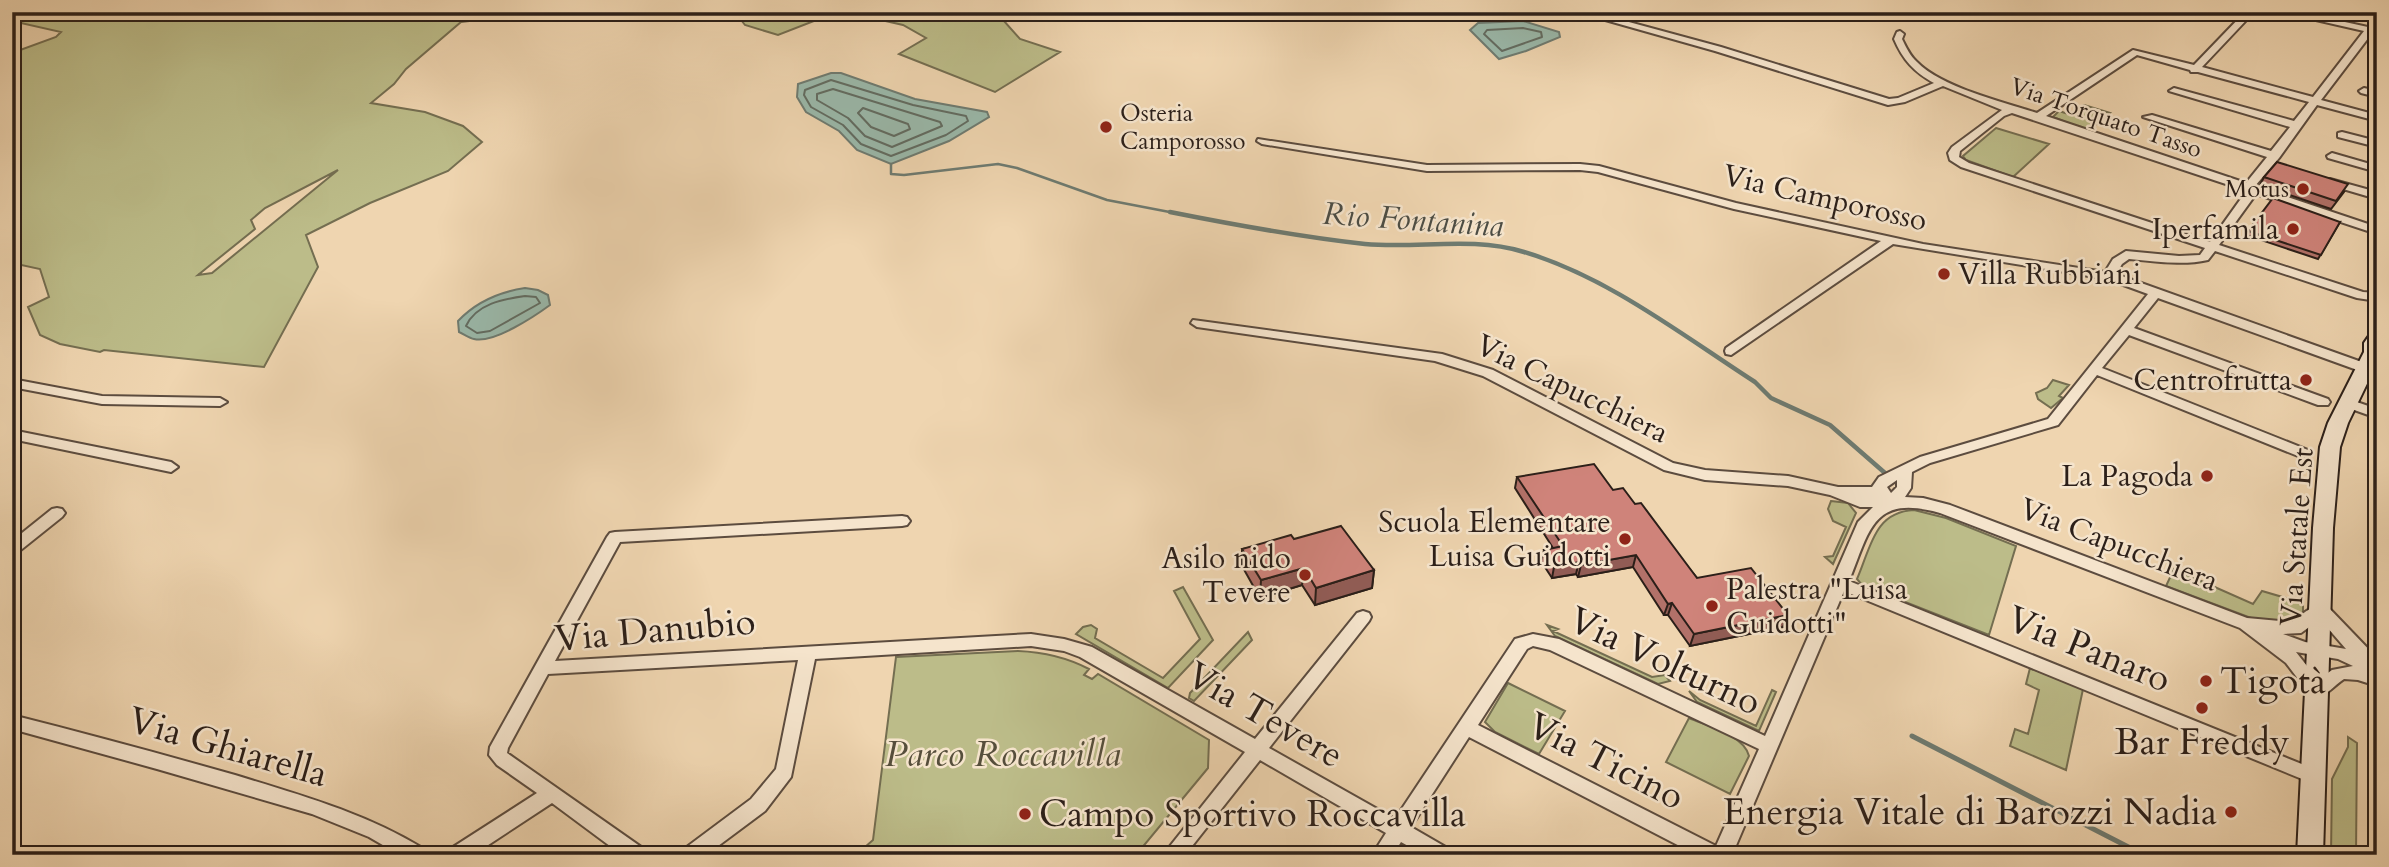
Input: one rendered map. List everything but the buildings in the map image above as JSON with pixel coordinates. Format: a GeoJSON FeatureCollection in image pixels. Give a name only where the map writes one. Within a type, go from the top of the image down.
{"type":"FeatureCollection","features":[{"type":"Feature","properties":{"kind":"street"},"geometry":{"type":"LineString","coordinates":[[1581,12],[1718,49],[1888,102],[1898,102],[1941,84]]}},
{"type":"Feature","properties":{"kind":"street"},"geometry":{"type":"LineString","coordinates":[[2194,69],[2250,12]]}},
{"type":"Feature","properties":{"kind":"street"},"geometry":{"type":"LineString","coordinates":[[2109,276],[2117,262],[2126,255],[2195,260],[2204,257],[2251,193],[2248,188],[2373,31],[2285,12]]}},
{"type":"Feature","properties":{"kind":"street","name":"Via Torquato Tasso"},"geometry":{"type":"LineString","coordinates":[[1900,34],[1898,39],[1903,50],[1925,74],[1941,84],[1994,102],[2008,111],[2038,117],[2377,231]]}},
{"type":"Feature","properties":{"kind":"street"},"geometry":{"type":"LineString","coordinates":[[2038,117],[2136,52],[2377,118]]}},
{"type":"Feature","properties":{"kind":"street"},"geometry":{"type":"LineString","coordinates":[[2174,91],[2296,125]]}},
{"type":"Feature","properties":{"kind":"street"},"geometry":{"type":"LineString","coordinates":[[2364,91],[2377,94]]}},
{"type":"Feature","properties":{"kind":"street"},"geometry":{"type":"LineString","coordinates":[[2008,111],[2000,114],[1956,149],[1954,158],[1965,165],[2361,295],[2377,303]]}},
{"type":"Feature","properties":{"kind":"street"},"geometry":{"type":"LineString","coordinates":[[2148,117],[2275,156]]}},
{"type":"Feature","properties":{"kind":"street"},"geometry":{"type":"LineString","coordinates":[[2342,135],[2377,144]]}},
{"type":"Feature","properties":{"kind":"street","name":"Via Camporosso"},"geometry":{"type":"LineString","coordinates":[[1262,141],[1427,167],[1589,167],[1734,206],[1891,240],[2109,276],[2156,292],[2374,352]]}},
{"type":"Feature","properties":{"kind":"street"},"geometry":{"type":"LineString","coordinates":[[2332,156],[2377,169]]}},
{"type":"Feature","properties":{"kind":"street"},"geometry":{"type":"LineString","coordinates":[[2321,179],[2377,196]]}},
{"type":"Feature","properties":{"kind":"street"},"geometry":{"type":"LineString","coordinates":[[1731,351],[1891,240]]}},
{"type":"Feature","properties":{"kind":"street"},"geometry":{"type":"LineString","coordinates":[[1722,855],[1866,522],[1880,507],[1891,503],[1898,474],[1924,460],[2053,422],[2156,292]]}},
{"type":"Feature","properties":{"kind":"street"},"geometry":{"type":"LineString","coordinates":[[2361,295],[2377,297]]}},
{"type":"Feature","properties":{"kind":"street","name":"Via Capucchiera"},"geometry":{"type":"LineString","coordinates":[[1198,323],[1437,357],[1488,373],[1669,467],[1705,475],[1788,481],[1839,492],[1860,502],[1922,503],[1967,517],[2304,648],[2320,650]]}},
{"type":"Feature","properties":{"kind":"street"},"geometry":{"type":"LineString","coordinates":[[2128,330],[2323,402]]}},
{"type":"Feature","properties":{"kind":"street","name":"Via Statale Est"},"geometry":{"type":"LineString","coordinates":[[2310,855],[2323,528],[2330,447],[2348,403],[2374,352]]}},
{"type":"Feature","properties":{"kind":"street"},"geometry":{"type":"LineString","coordinates":[[2095,370],[2303,453]]}},
{"type":"Feature","properties":{"kind":"street"},"geometry":{"type":"LineString","coordinates":[[12,383],[102,400],[220,402]]}},
{"type":"Feature","properties":{"kind":"street"},"geometry":{"type":"LineString","coordinates":[[2348,403],[2377,414]]}},
{"type":"Feature","properties":{"kind":"street"},"geometry":{"type":"LineString","coordinates":[[12,434],[171,467]]}},
{"type":"Feature","properties":{"kind":"street"},"geometry":{"type":"LineString","coordinates":[[1898,474],[1922,503]]}},
{"type":"Feature","properties":{"kind":"street"},"geometry":{"type":"LineString","coordinates":[[12,549],[57,513]]}},
{"type":"Feature","properties":{"kind":"street"},"geometry":{"type":"LineString","coordinates":[[543,668],[615,537],[902,521]]}},
{"type":"Feature","properties":{"kind":"street","name":"Via Panaro"},"geometry":{"type":"LineString","coordinates":[[1839,583],[2314,776]]}},
{"type":"Feature","properties":{"kind":"street"},"geometry":{"type":"LineString","coordinates":[[2321,610],[2377,668]]}},
{"type":"Feature","properties":{"kind":"street","name":"Via Capucchiera"},"geometry":{"type":"LineString","coordinates":[[2251,627],[2295,629],[2321,610]]}},
{"type":"Feature","properties":{"kind":"street"},"geometry":{"type":"LineString","coordinates":[[1173,855],[1363,617]]}},
{"type":"Feature","properties":{"kind":"street","name":"Via Capucchiera"},"geometry":{"type":"LineString","coordinates":[[2251,627],[2292,659],[2317,691]]}},
{"type":"Feature","properties":{"kind":"street","name":"Via Capucchiera"},"geometry":{"type":"LineString","coordinates":[[2276,627],[2320,650]]}},
{"type":"Feature","properties":{"kind":"street","name":"Via Danubio"},"geometry":{"type":"LineString","coordinates":[[637,855],[499,755],[503,738],[543,668],[1031,640],[1050,642]]}},
{"type":"Feature","properties":{"kind":"street","name":"Via Volturno"},"geometry":{"type":"LineString","coordinates":[[1466,727],[1521,644],[1533,640],[1553,644],[1769,746]]}},
{"type":"Feature","properties":{"kind":"street","name":"Via Tevere"},"geometry":{"type":"LineString","coordinates":[[1050,642],[1086,652],[1441,855]]}},
{"type":"Feature","properties":{"kind":"street"},"geometry":{"type":"LineString","coordinates":[[2320,650],[2348,656],[2377,668]]}},
{"type":"Feature","properties":{"kind":"street"},"geometry":{"type":"LineString","coordinates":[[2320,650],[2356,671],[2377,679]]}},
{"type":"Feature","properties":{"kind":"street"},"geometry":{"type":"LineString","coordinates":[[691,855],[758,806],[785,772],[808,652]]}},
{"type":"Feature","properties":{"kind":"street"},"geometry":{"type":"LineString","coordinates":[[2317,691],[2339,672],[2356,671]]}},
{"type":"Feature","properties":{"kind":"street","name":"Via Ghiarella"},"geometry":{"type":"LineString","coordinates":[[12,722],[151,758],[339,814],[379,831],[417,855]]}},
{"type":"Feature","properties":{"kind":"street"},"geometry":{"type":"LineString","coordinates":[[1382,855],[1466,727]]}},
{"type":"Feature","properties":{"kind":"street","name":"Via Ticino"},"geometry":{"type":"LineString","coordinates":[[1466,727],[1716,855]]}},
{"type":"Feature","properties":{"kind":"street"},"geometry":{"type":"LineString","coordinates":[[457,855],[552,793]]}},
{"type":"Feature","properties":{"kind":"green space"},"geometry":{"type":"Polygon","coordinates":[[[35,12],[548,12],[461,22],[371,103],[425,112],[463,126],[482,142],[448,171],[370,203],[306,235],[318,267],[264,367],[104,350],[100,352],[60,344],[40,335],[28,307],[49,297],[40,269],[12,263],[12,53],[56,37],[61,32],[12,21],[35,12]],[[338,170],[265,208],[251,220],[255,229],[198,275],[212,273],[338,170]]]}},
{"type":"Feature","properties":{"kind":"green space"},"geometry":{"type":"Polygon","coordinates":[[[741,12],[837,12],[778,35],[745,25],[738,16],[741,12]]]}},
{"type":"Feature","properties":{"kind":"green space"},"geometry":{"type":"Polygon","coordinates":[[[846,12],[996,12],[1020,39],[1060,52],[995,92],[899,54],[926,38],[903,25],[846,12]]]}},
{"type":"Feature","properties":{"kind":"green space"},"geometry":{"type":"Polygon","coordinates":[[[2084,105],[2110,113],[2088,131],[2053,117],[2059,111],[2071,115],[2084,105]]]}},
{"type":"Feature","properties":{"kind":"green space"},"geometry":{"type":"Polygon","coordinates":[[[1996,128],[2049,144],[2013,177],[1966,160],[1963,156],[1996,128]]]}},
{"type":"Feature","properties":{"kind":"green space"},"geometry":{"type":"Polygon","coordinates":[[[2053,380],[2069,385],[2059,396],[2063,398],[2051,408],[2038,399],[2036,393],[2047,388],[2053,380]]]}},
{"type":"Feature","properties":{"kind":"green space"},"geometry":{"type":"Polygon","coordinates":[[[1831,501],[1848,503],[1856,513],[1833,564],[1825,557],[1833,556],[1846,527],[1833,521],[1828,509],[1831,501]]]}},
{"type":"Feature","properties":{"kind":"green space"},"geometry":{"type":"Polygon","coordinates":[[[1914,510],[1946,518],[2016,546],[1989,635],[1862,585],[1857,579],[1882,524],[1901,512],[1914,510]]]}},
{"type":"Feature","properties":{"kind":"green space"},"geometry":{"type":"Polygon","coordinates":[[[2174,569],[2253,604],[2262,591],[2303,603],[2303,613],[2290,624],[2259,621],[2166,586],[2174,569]]]}},
{"type":"Feature","properties":{"kind":"green space"},"geometry":{"type":"Polygon","coordinates":[[[1183,587],[1213,640],[1168,688],[1076,634],[1083,627],[1091,625],[1097,629],[1095,638],[1163,678],[1200,639],[1174,591],[1183,587]]]}},
{"type":"Feature","properties":{"kind":"green space"},"geometry":{"type":"Polygon","coordinates":[[[1547,625],[1558,629],[1553,631],[1652,677],[1665,675],[1670,681],[1658,684],[1555,636],[1547,625]]]}},
{"type":"Feature","properties":{"kind":"green space"},"geometry":{"type":"Polygon","coordinates":[[[1248,632],[1252,640],[1194,701],[1189,698],[1190,693],[1248,632]]]}},
{"type":"Feature","properties":{"kind":"green space","name":"Parco Roccavilla"},"geometry":{"type":"Polygon","coordinates":[[[1018,651],[1072,661],[1089,669],[1084,675],[1092,679],[1098,674],[1209,740],[1208,768],[1136,855],[856,855],[873,840],[896,657],[1018,651]]]}},
{"type":"Feature","properties":{"kind":"green space"},"geometry":{"type":"Polygon","coordinates":[[[2030,668],[2083,689],[2066,770],[2010,746],[2015,729],[2028,734],[2039,690],[2026,684],[2030,668]]]}},
{"type":"Feature","properties":{"kind":"green space"},"geometry":{"type":"Polygon","coordinates":[[[1508,683],[1565,711],[1539,754],[1495,732],[1485,722],[1508,683]]]}},
{"type":"Feature","properties":{"kind":"green space"},"geometry":{"type":"Polygon","coordinates":[[[1772,690],[1776,692],[1759,731],[1697,702],[1689,691],[1700,700],[1756,726],[1772,690]]]}},
{"type":"Feature","properties":{"kind":"green space"},"geometry":{"type":"Polygon","coordinates":[[[1689,718],[1724,732],[1746,749],[1749,756],[1730,794],[1666,762],[1689,718]]]}},
{"type":"Feature","properties":{"kind":"green space"},"geometry":{"type":"Polygon","coordinates":[[[2348,737],[2357,743],[2356,855],[2331,855],[2332,779],[2348,747],[2348,737]]]}},
{"type":"Feature","properties":{"kind":"water"},"geometry":{"type":"Polygon","coordinates":[[[1523,21],[1559,32],[1560,37],[1499,59],[1470,30],[1478,23],[1523,21]]]}},
{"type":"Feature","properties":{"kind":"water"},"geometry":{"type":"Polygon","coordinates":[[[831,73],[841,73],[915,99],[987,112],[989,117],[949,141],[891,164],[857,150],[839,131],[806,112],[797,97],[798,84],[831,73]]]}},
{"type":"Feature","properties":{"kind":"water"},"geometry":{"type":"Polygon","coordinates":[[[525,288],[548,295],[550,305],[513,328],[492,337],[474,339],[459,332],[458,321],[472,308],[497,295],[525,288]]]}},
{"type":"Feature","properties":{"kind":"waterway","name":"Rio Fontanina"},"geometry":{"type":"LineString","coordinates":[[891,164],[891,174],[904,175],[998,164],[1017,168],[1107,200],[1180,214]]}},
{"type":"Feature","properties":{"kind":"waterway","name":"Rio Fontanina"},"geometry":{"type":"LineString","coordinates":[[1170,212],[1365,244],[1464,244],[1504,247],[1555,263],[1585,276],[1644,309],[1755,382],[1771,398],[1830,425],[1885,473]]}},
{"type":"Feature","properties":{"kind":"waterway"},"geometry":{"type":"LineString","coordinates":[[1912,736],[2144,855]]}},
{"type":"Feature","properties":{"kind":"place","name":"Osteria Camporosso"},"geometry":{"type":"Point","coordinates":[1106,127]}},
{"type":"Feature","properties":{"kind":"place","name":"Motus"},"geometry":{"type":"Point","coordinates":[2303,189]}},
{"type":"Feature","properties":{"kind":"place","name":"Iperfamila"},"geometry":{"type":"Point","coordinates":[2293,229]}},
{"type":"Feature","properties":{"kind":"place","name":"Villa Rubbiani"},"geometry":{"type":"Point","coordinates":[1944,274]}},
{"type":"Feature","properties":{"kind":"place","name":"Centrofrutta"},"geometry":{"type":"Point","coordinates":[2306,380]}},
{"type":"Feature","properties":{"kind":"place","name":"La Pagoda"},"geometry":{"type":"Point","coordinates":[2207,476]}},
{"type":"Feature","properties":{"kind":"place","name":"Scuola Elementare Luisa Guidotti"},"geometry":{"type":"Point","coordinates":[1625,539]}},
{"type":"Feature","properties":{"kind":"place","name":"Asilo nido Tevere"},"geometry":{"type":"Point","coordinates":[1305,575]}},
{"type":"Feature","properties":{"kind":"place","name":"Palestra \"Luisa Guidotti\""},"geometry":{"type":"Point","coordinates":[1712,606]}},
{"type":"Feature","properties":{"kind":"place","name":"Tigotà"},"geometry":{"type":"Point","coordinates":[2206,681]}},
{"type":"Feature","properties":{"kind":"place","name":"Bar Freddy"},"geometry":{"type":"Point","coordinates":[2202,708]}},
{"type":"Feature","properties":{"kind":"place","name":"Energia Vitale di Barozzi Nadia"},"geometry":{"type":"Point","coordinates":[2231,812]}},
{"type":"Feature","properties":{"kind":"place","name":"Campo Sportivo Roccavilla"},"geometry":{"type":"Point","coordinates":[1025,814]}}]}
